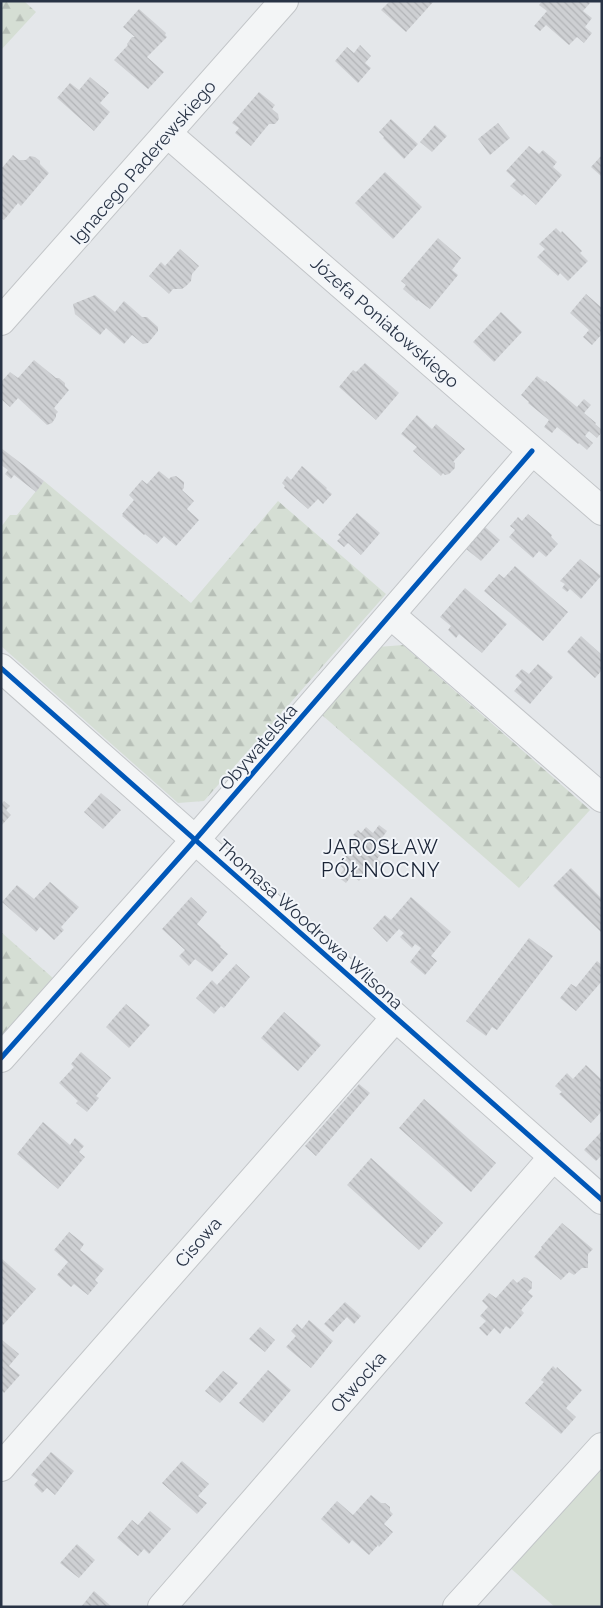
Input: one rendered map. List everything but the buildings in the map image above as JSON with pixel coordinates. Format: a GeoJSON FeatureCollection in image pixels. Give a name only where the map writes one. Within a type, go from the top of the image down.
{"type":"FeatureCollection","features":[{"type":"Feature","properties":{"kind":"street","name":"Ignacego Paderewskiego"},"geometry":{"type":"LineString","coordinates":[[1,322],[284,1]]}},
{"type":"Feature","properties":{"kind":"street","name":"Józefa Poniatowskiego"},"geometry":{"type":"LineString","coordinates":[[168,134],[602,511]]}},
{"type":"Feature","properties":{"kind":"street","name":"Obywatelska"},"geometry":{"type":"LineString","coordinates":[[1,1058],[196,840],[532,451]]}},
{"type":"Feature","properties":{"kind":"street"},"geometry":{"type":"LineString","coordinates":[[391,614],[602,798]]}},
{"type":"Feature","properties":{"kind":"street","name":"Thomasa Woodrowa Wilsona"},"geometry":{"type":"LineString","coordinates":[[1,668],[602,1200]]}},
{"type":"Feature","properties":{"kind":"street","name":"Cisowa"},"geometry":{"type":"LineString","coordinates":[[1,1468],[395,1018]]}},
{"type":"Feature","properties":{"kind":"street","name":"Otwocka"},"geometry":{"type":"LineString","coordinates":[[162,1607],[554,1157]]}},
{"type":"Feature","properties":{"kind":"street"},"geometry":{"type":"LineString","coordinates":[[457,1607],[602,1447]]}},
{"type":"Feature","properties":{"kind":"green space"},"geometry":{"type":"Polygon","coordinates":[[[1,1],[24,1],[36,12],[1,50],[1,1]]]}},
{"type":"Feature","properties":{"kind":"green space"},"geometry":{"type":"Polygon","coordinates":[[[44,481],[191,603],[278,501],[386,594],[204,801],[178,803],[1,646],[1,527],[10,515],[17,515],[44,481]]]}},
{"type":"Feature","properties":{"kind":"green space"},"geometry":{"type":"Polygon","coordinates":[[[403,645],[590,810],[519,888],[322,715],[378,647],[403,645]]]}},
{"type":"Feature","properties":{"kind":"green space"},"geometry":{"type":"Polygon","coordinates":[[[1,932],[54,979],[1,1039],[1,932]]]}},
{"type":"Feature","properties":{"kind":"green space"},"geometry":{"type":"Polygon","coordinates":[[[602,1457],[602,1604],[599,1607],[555,1607],[507,1565],[602,1457]]]}},
{"type":"Feature","properties":{"kind":"cycle path"},"geometry":{"type":"LineString","coordinates":[[1,1058],[195,840],[532,451]]}},
{"type":"Feature","properties":{"kind":"cycle path"},"geometry":{"type":"LineString","coordinates":[[1,668],[602,1200]]}},
{"type":"Feature","properties":{"kind":"district","name":"JAROSŁAW PÓŁNOCNY"},"geometry":{"type":"Point","coordinates":[381,858]}}]}
